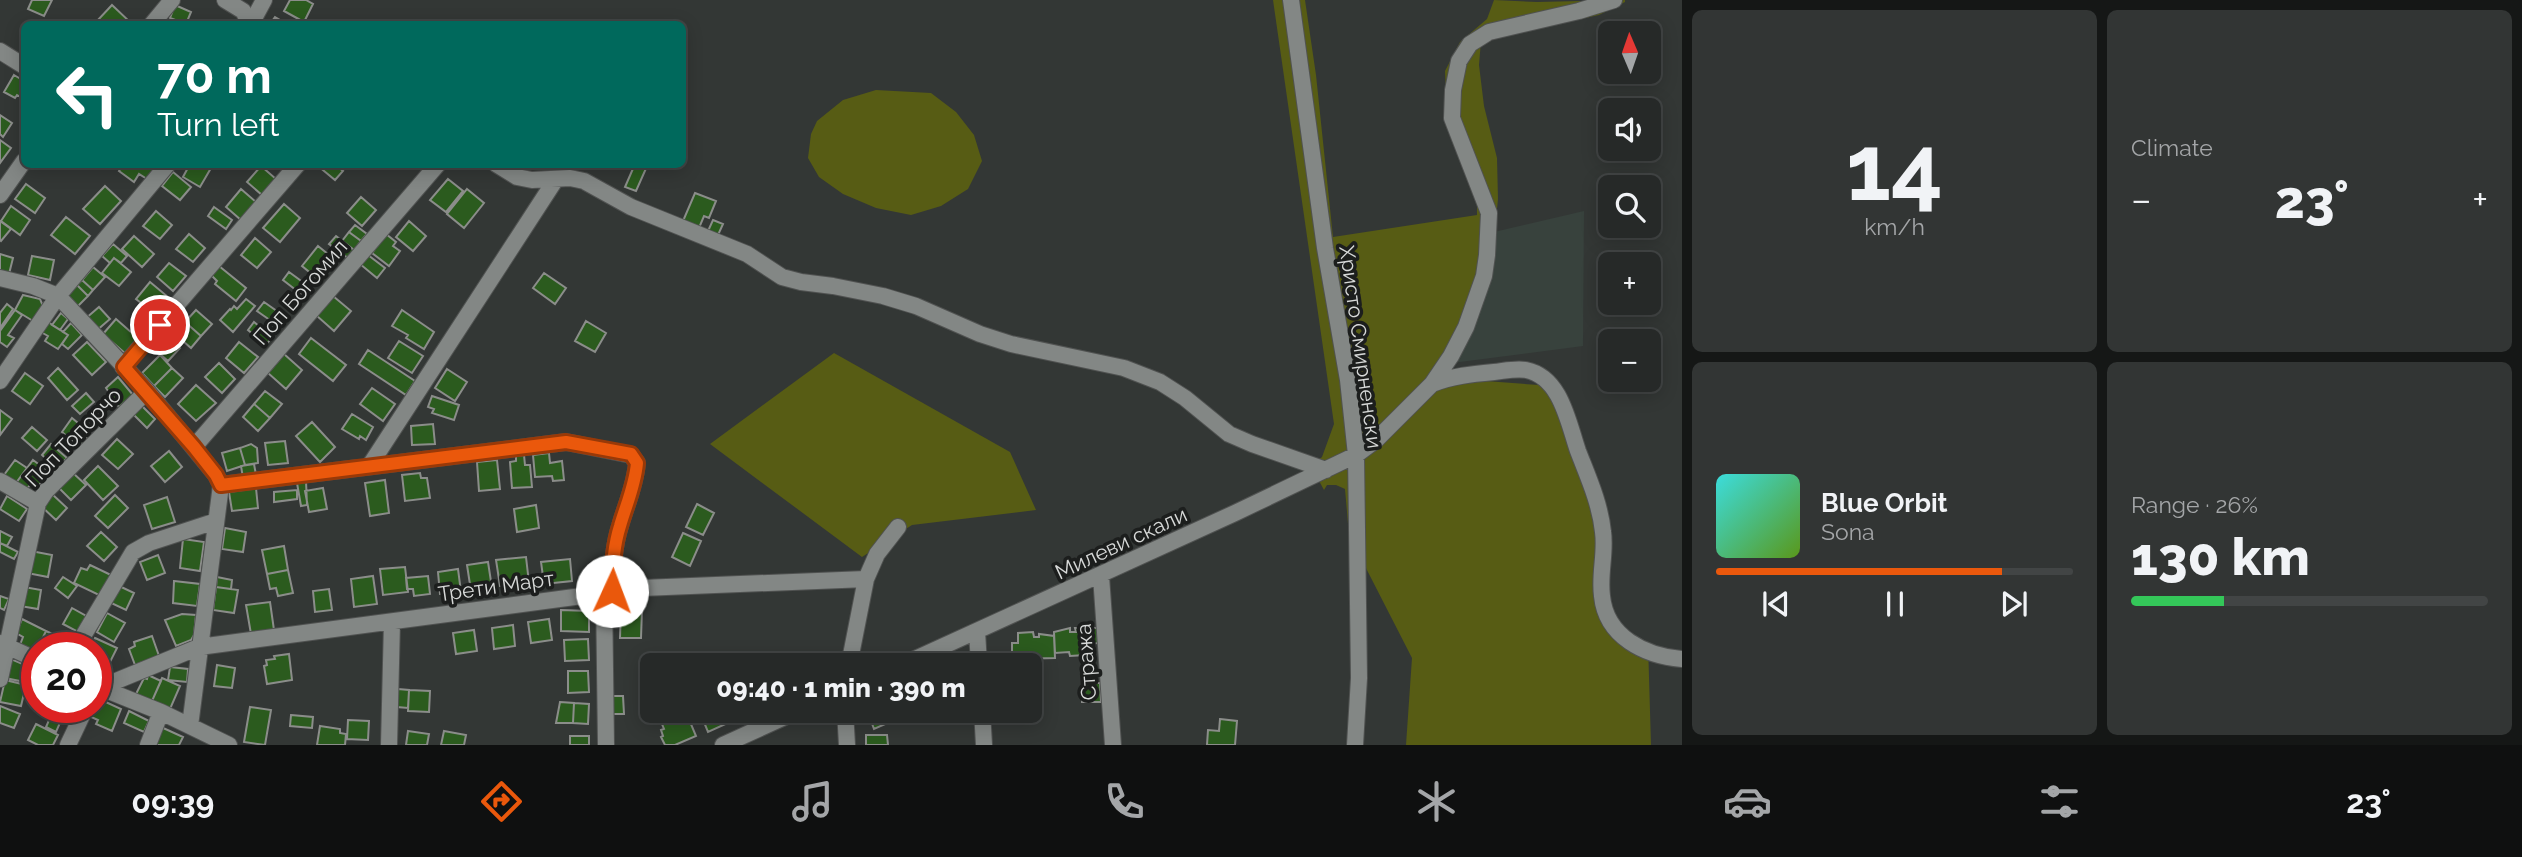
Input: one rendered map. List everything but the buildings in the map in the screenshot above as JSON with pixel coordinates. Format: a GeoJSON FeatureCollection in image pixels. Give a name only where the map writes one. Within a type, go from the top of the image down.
{"type":"FeatureCollection","features":[{"type":"Feature","properties":{"kind":"street"},"geometry":{"type":"LineString","coordinates":[[154,21],[172,0]]}},
{"type":"Feature","properties":{"kind":"street"},"geometry":{"type":"LineString","coordinates":[[226,0],[243,11],[249,21]]}},
{"type":"Feature","properties":{"kind":"street"},"geometry":{"type":"LineString","coordinates":[[253,21],[264,0]]}},
{"type":"Feature","properties":{"kind":"street","name":"Христо Смирненски"},"geometry":{"type":"LineString","coordinates":[[1291,0],[1325,248],[1348,380],[1356,455],[1359,678],[1355,745]]}},
{"type":"Feature","properties":{"kind":"street","name":"Милеви скали"},"geometry":{"type":"LineString","coordinates":[[928,653],[1101,576],[1326,470],[1356,455],[1376,440],[1432,384],[1466,327],[1478,297],[1487,255],[1489,213],[1452,118],[1453,90],[1459,61],[1470,44],[1489,32],[1614,0]]}},
{"type":"Feature","properties":{"kind":"street"},"geometry":{"type":"LineString","coordinates":[[0,51],[21,64]]}},
{"type":"Feature","properties":{"kind":"street"},"geometry":{"type":"LineString","coordinates":[[0,195],[21,165]]}},
{"type":"Feature","properties":{"kind":"street"},"geometry":{"type":"LineString","coordinates":[[0,381],[58,296],[165,168]]}},
{"type":"Feature","properties":{"kind":"street","name":"Поп Топорчо"},"geometry":{"type":"LineString","coordinates":[[124,367],[295,168]]}},
{"type":"Feature","properties":{"kind":"street","name":"Поп Богомил"},"geometry":{"type":"LineString","coordinates":[[194,447],[435,168]]}},
{"type":"Feature","properties":{"kind":"street"},"geometry":{"type":"LineString","coordinates":[[502,168],[517,177],[534,198],[537,210]]}},
{"type":"Feature","properties":{"kind":"street"},"geometry":{"type":"LineString","coordinates":[[517,177],[532,180],[584,181],[631,207],[747,254],[782,277],[883,296],[916,306],[980,334],[1011,344],[1124,368],[1168,387],[1229,434],[1326,470]]}},
{"type":"Feature","properties":{"kind":"street"},"geometry":{"type":"LineString","coordinates":[[370,465],[556,179]]}},
{"type":"Feature","properties":{"kind":"street"},"geometry":{"type":"LineString","coordinates":[[0,278],[33,286],[58,296],[147,391],[194,447],[221,485],[190,726]]}},
{"type":"Feature","properties":{"kind":"street"},"geometry":{"type":"LineString","coordinates":[[1432,384],[1451,377],[1525,369],[1550,384],[1562,403],[1602,522],[1602,597],[1607,615],[1615,630],[1627,641],[1656,654],[1682,659]]}},
{"type":"Feature","properties":{"kind":"street","name":"Поп Топорчо"},"geometry":{"type":"LineString","coordinates":[[0,679],[4,645],[37,503],[147,391]]}},
{"type":"Feature","properties":{"kind":"street"},"geometry":{"type":"LineString","coordinates":[[221,485],[566,442],[631,454],[637,463],[635,482],[619,527],[608,592],[606,745]]}},
{"type":"Feature","properties":{"kind":"street"},"geometry":{"type":"LineString","coordinates":[[0,481],[37,503]]}},
{"type":"Feature","properties":{"kind":"street"},"geometry":{"type":"LineString","coordinates":[[86,632],[133,552],[149,543],[216,521]]}},
{"type":"Feature","properties":{"kind":"street"},"geometry":{"type":"LineString","coordinates":[[851,653],[866,579],[877,554],[898,527]]}},
{"type":"Feature","properties":{"kind":"street","name":"Стража"},"geometry":{"type":"LineString","coordinates":[[1101,576],[1113,745]]}},
{"type":"Feature","properties":{"kind":"street","name":"Трети Март"},"geometry":{"type":"LineString","coordinates":[[112,682],[199,647],[655,587],[866,579]]}},
{"type":"Feature","properties":{"kind":"street"},"geometry":{"type":"LineString","coordinates":[[389,745],[392,622]]}},
{"type":"Feature","properties":{"kind":"street"},"geometry":{"type":"LineString","coordinates":[[977,631],[978,653]]}},
{"type":"Feature","properties":{"kind":"street"},"geometry":{"type":"LineString","coordinates":[[4,645],[21,653]]}},
{"type":"Feature","properties":{"kind":"street"},"geometry":{"type":"LineString","coordinates":[[112,694],[161,712],[229,745]]}},
{"type":"Feature","properties":{"kind":"street"},"geometry":{"type":"LineString","coordinates":[[148,745],[161,712]]}},
{"type":"Feature","properties":{"kind":"street"},"geometry":{"type":"LineString","coordinates":[[68,745],[78,723]]}},
{"type":"Feature","properties":{"kind":"street"},"geometry":{"type":"LineString","coordinates":[[723,745],[771,723]]}},
{"type":"Feature","properties":{"kind":"street"},"geometry":{"type":"LineString","coordinates":[[846,723],[847,745]]}},
{"type":"Feature","properties":{"kind":"street"},"geometry":{"type":"LineString","coordinates":[[983,723],[984,745]]}},
{"type":"Feature","properties":{"kind":"shaded area"},"geometry":{"type":"Polygon","coordinates":[[[1584,211],[1583,346],[1444,364],[1494,232],[1584,211]]]}},
{"type":"Feature","properties":{"kind":"green space"},"geometry":{"type":"Polygon","coordinates":[[[1273,0],[1305,0],[1316,75],[1333,237],[1477,215],[1477,191],[1447,123],[1445,71],[1460,42],[1487,19],[1494,0],[1625,0],[1599,15],[1481,41],[1479,65],[1484,106],[1497,158],[1498,199],[1490,280],[1444,364],[1459,379],[1539,385],[1554,397],[1604,537],[1601,591],[1620,625],[1632,638],[1648,643],[1651,745],[1406,745],[1412,658],[1349,535],[1345,489],[1327,485],[1324,490],[1311,466],[1322,457],[1334,424],[1273,0]]]}},
{"type":"Feature","properties":{"kind":"green space"},"geometry":{"type":"Polygon","coordinates":[[[876,90],[931,93],[956,112],[974,135],[982,161],[968,189],[941,206],[911,215],[876,208],[843,194],[819,177],[808,158],[811,134],[817,121],[843,100],[876,90]]]}},
{"type":"Feature","properties":{"kind":"green space"},"geometry":{"type":"Polygon","coordinates":[[[834,353],[1010,452],[1036,510],[912,525],[862,557],[710,444],[834,353]]]}},
{"type":"Feature","properties":{"kind":"route"},"geometry":{"type":"LineString","coordinates":[[160,325],[124,367],[194,447],[221,485],[566,442],[631,454],[637,463],[635,482],[612,556],[612,591]]}}]}
